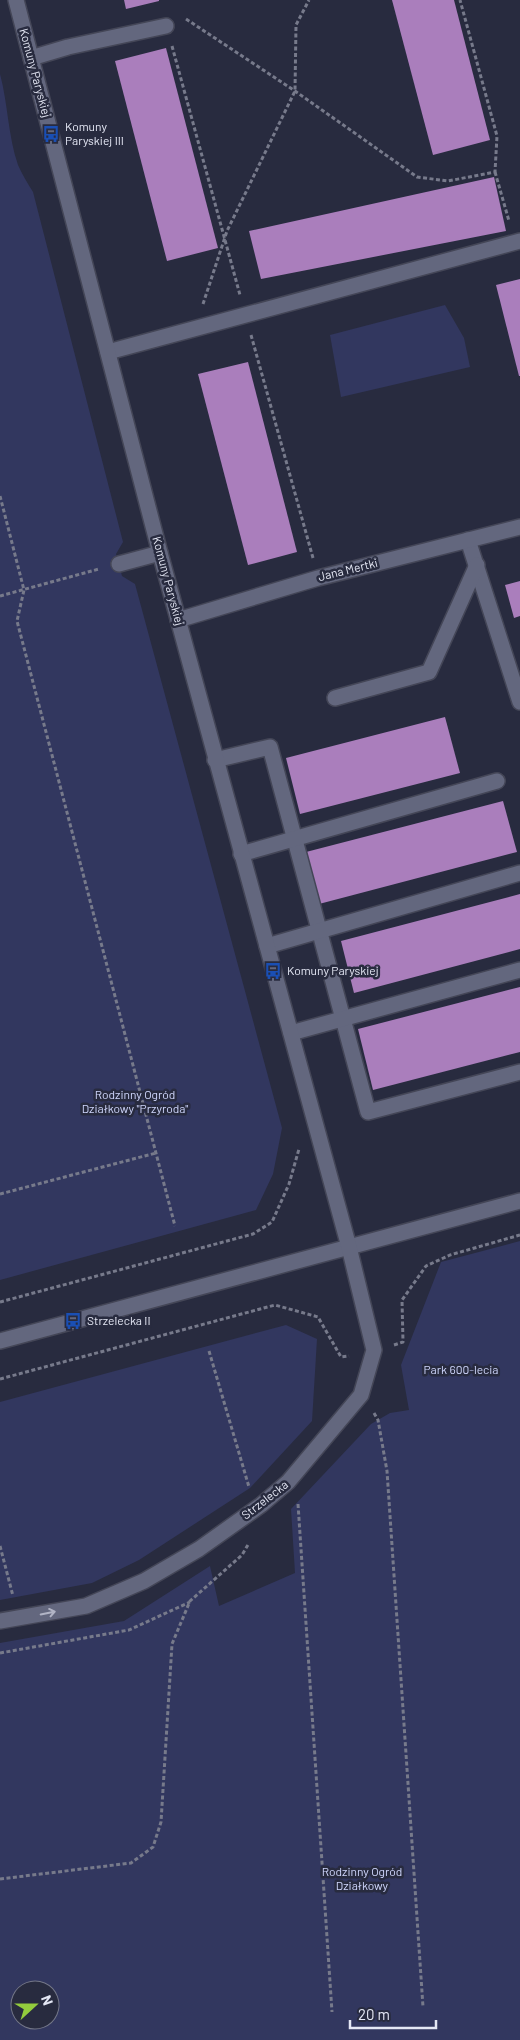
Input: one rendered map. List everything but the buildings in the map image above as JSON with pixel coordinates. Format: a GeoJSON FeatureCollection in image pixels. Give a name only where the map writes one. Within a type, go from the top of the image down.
{"type":"FeatureCollection","features":[{"type":"Feature","properties":{"kind":"street","name":"Komuny Paryskiej"},"geometry":{"type":"LineString","coordinates":[[16,0],[215,760],[349,1247]]}},
{"type":"Feature","properties":{"kind":"street"},"geometry":{"type":"LineString","coordinates":[[31,58],[68,47],[166,26]]}},
{"type":"Feature","properties":{"kind":"street"},"geometry":{"type":"LineString","coordinates":[[108,352],[517,242]]}},
{"type":"Feature","properties":{"kind":"street","name":"Jana Mertki"},"geometry":{"type":"LineString","coordinates":[[178,620],[318,578],[520,526]]}},
{"type":"Feature","properties":{"kind":"street"},"geometry":{"type":"LineString","coordinates":[[468,540],[520,702]]}},
{"type":"Feature","properties":{"kind":"street"},"geometry":{"type":"LineString","coordinates":[[119,564],[160,554]]}},
{"type":"Feature","properties":{"kind":"street"},"geometry":{"type":"LineString","coordinates":[[336,698],[428,672],[477,564]]}},
{"type":"Feature","properties":{"kind":"street"},"geometry":{"type":"LineString","coordinates":[[215,760],[270,747],[368,1112],[520,1072]]}},
{"type":"Feature","properties":{"kind":"street"},"geometry":{"type":"LineString","coordinates":[[241,854],[496,781]]}},
{"type":"Feature","properties":{"kind":"street"},"geometry":{"type":"LineString","coordinates":[[267,946],[520,873]]}},
{"type":"Feature","properties":{"kind":"street"},"geometry":{"type":"LineString","coordinates":[[291,1033],[520,970]]}},
{"type":"Feature","properties":{"kind":"street"},"geometry":{"type":"LineString","coordinates":[[0,1341],[520,1201]]}},
{"type":"Feature","properties":{"kind":"street","name":"Strzelecka"},"geometry":{"type":"LineString","coordinates":[[0,1621],[86,1606],[144,1581],[199,1549],[261,1505],[288,1482],[361,1395],[374,1350],[349,1247]]}},
{"type":"Feature","properties":{"kind":"path"},"geometry":{"type":"LineString","coordinates":[[196,328],[227,231],[295,91],[296,25],[309,0]]}},
{"type":"Feature","properties":{"kind":"path"},"geometry":{"type":"LineString","coordinates":[[460,0],[497,136],[495,172],[517,242]]}},
{"type":"Feature","properties":{"kind":"path"},"geometry":{"type":"LineString","coordinates":[[166,26],[187,19],[295,91],[417,177],[448,181],[495,172]]}},
{"type":"Feature","properties":{"kind":"path"},"geometry":{"type":"LineString","coordinates":[[0,496],[24,590],[17,621],[175,1226]]}},
{"type":"Feature","properties":{"kind":"path"},"geometry":{"type":"LineString","coordinates":[[0,596],[119,564]]}},
{"type":"Feature","properties":{"kind":"path"},"geometry":{"type":"LineString","coordinates":[[0,1302],[253,1234],[272,1222],[289,1184],[299,1148]]}},
{"type":"Feature","properties":{"kind":"path"},"geometry":{"type":"LineString","coordinates":[[0,1194],[156,1154]]}},
{"type":"Feature","properties":{"kind":"path"},"geometry":{"type":"LineString","coordinates":[[0,1379],[275,1305],[318,1317],[341,1357],[403,1342],[402,1300],[426,1266],[450,1255],[520,1235]]}},
{"type":"Feature","properties":{"kind":"path"},"geometry":{"type":"LineString","coordinates":[[209,1351],[250,1488]]}},
{"type":"Feature","properties":{"kind":"path"},"geometry":{"type":"LineString","coordinates":[[378,1420],[387,1471],[424,2007]]}},
{"type":"Feature","properties":{"kind":"path"},"geometry":{"type":"LineString","coordinates":[[298,1502],[332,2012]]}},
{"type":"Feature","properties":{"kind":"path"},"geometry":{"type":"LineString","coordinates":[[0,1546],[13,1597]]}},
{"type":"Feature","properties":{"kind":"path"},"geometry":{"type":"LineString","coordinates":[[0,1653],[129,1630],[190,1601],[214,1583]]}},
{"type":"Feature","properties":{"kind":"path"},"geometry":{"type":"LineString","coordinates":[[0,1879],[131,1864],[153,1847],[162,1822],[172,1644],[190,1601]]}},
{"type":"Feature","properties":{"kind":"green space","name":"Rodzinny Ogród Działkowy \"Przyroda\""},"geometry":{"type":"Polygon","coordinates":[[[0,74],[15,154],[18,165],[33,192],[123,542],[116,554],[122,576],[135,584],[282,1128],[273,1174],[256,1210],[0,1280],[0,74]]]}},
{"type":"Feature","properties":{"kind":"green space"},"geometry":{"type":"Polygon","coordinates":[[[445,305],[464,338],[470,367],[341,397],[330,335],[445,305]]]}},
{"type":"Feature","properties":{"kind":"green space"},"geometry":{"type":"Polygon","coordinates":[[[520,1241],[520,2040],[0,2040],[0,1643],[124,1621],[210,1566],[219,1606],[295,1573],[291,1509],[371,1424],[390,1413],[409,1410],[401,1365],[441,1262],[520,1241]]]}},
{"type":"Feature","properties":{"kind":"green space"},"geometry":{"type":"Polygon","coordinates":[[[286,1325],[317,1339],[312,1421],[250,1488],[139,1560],[92,1583],[0,1600],[0,1402],[286,1325]]]}},
{"type":"Feature","properties":{"kind":"place","name":"Komuny Paryskiej III"},"geometry":{"type":"Point","coordinates":[51,134]}},
{"type":"Feature","properties":{"kind":"place","name":"Komuny Paryskiej"},"geometry":{"type":"Point","coordinates":[273,971]}},
{"type":"Feature","properties":{"kind":"place","name":"Strzelecka II"},"geometry":{"type":"Point","coordinates":[73,1321]}},
{"type":"Feature","properties":{"kind":"park label","name":"Park 600-lecia"},"geometry":{"type":"Point","coordinates":[461,1370]}},
{"type":"Feature","properties":{"kind":"park label","name":"Rodzinny Ogród Działkowy"},"geometry":{"type":"Point","coordinates":[362,1879]}}]}
